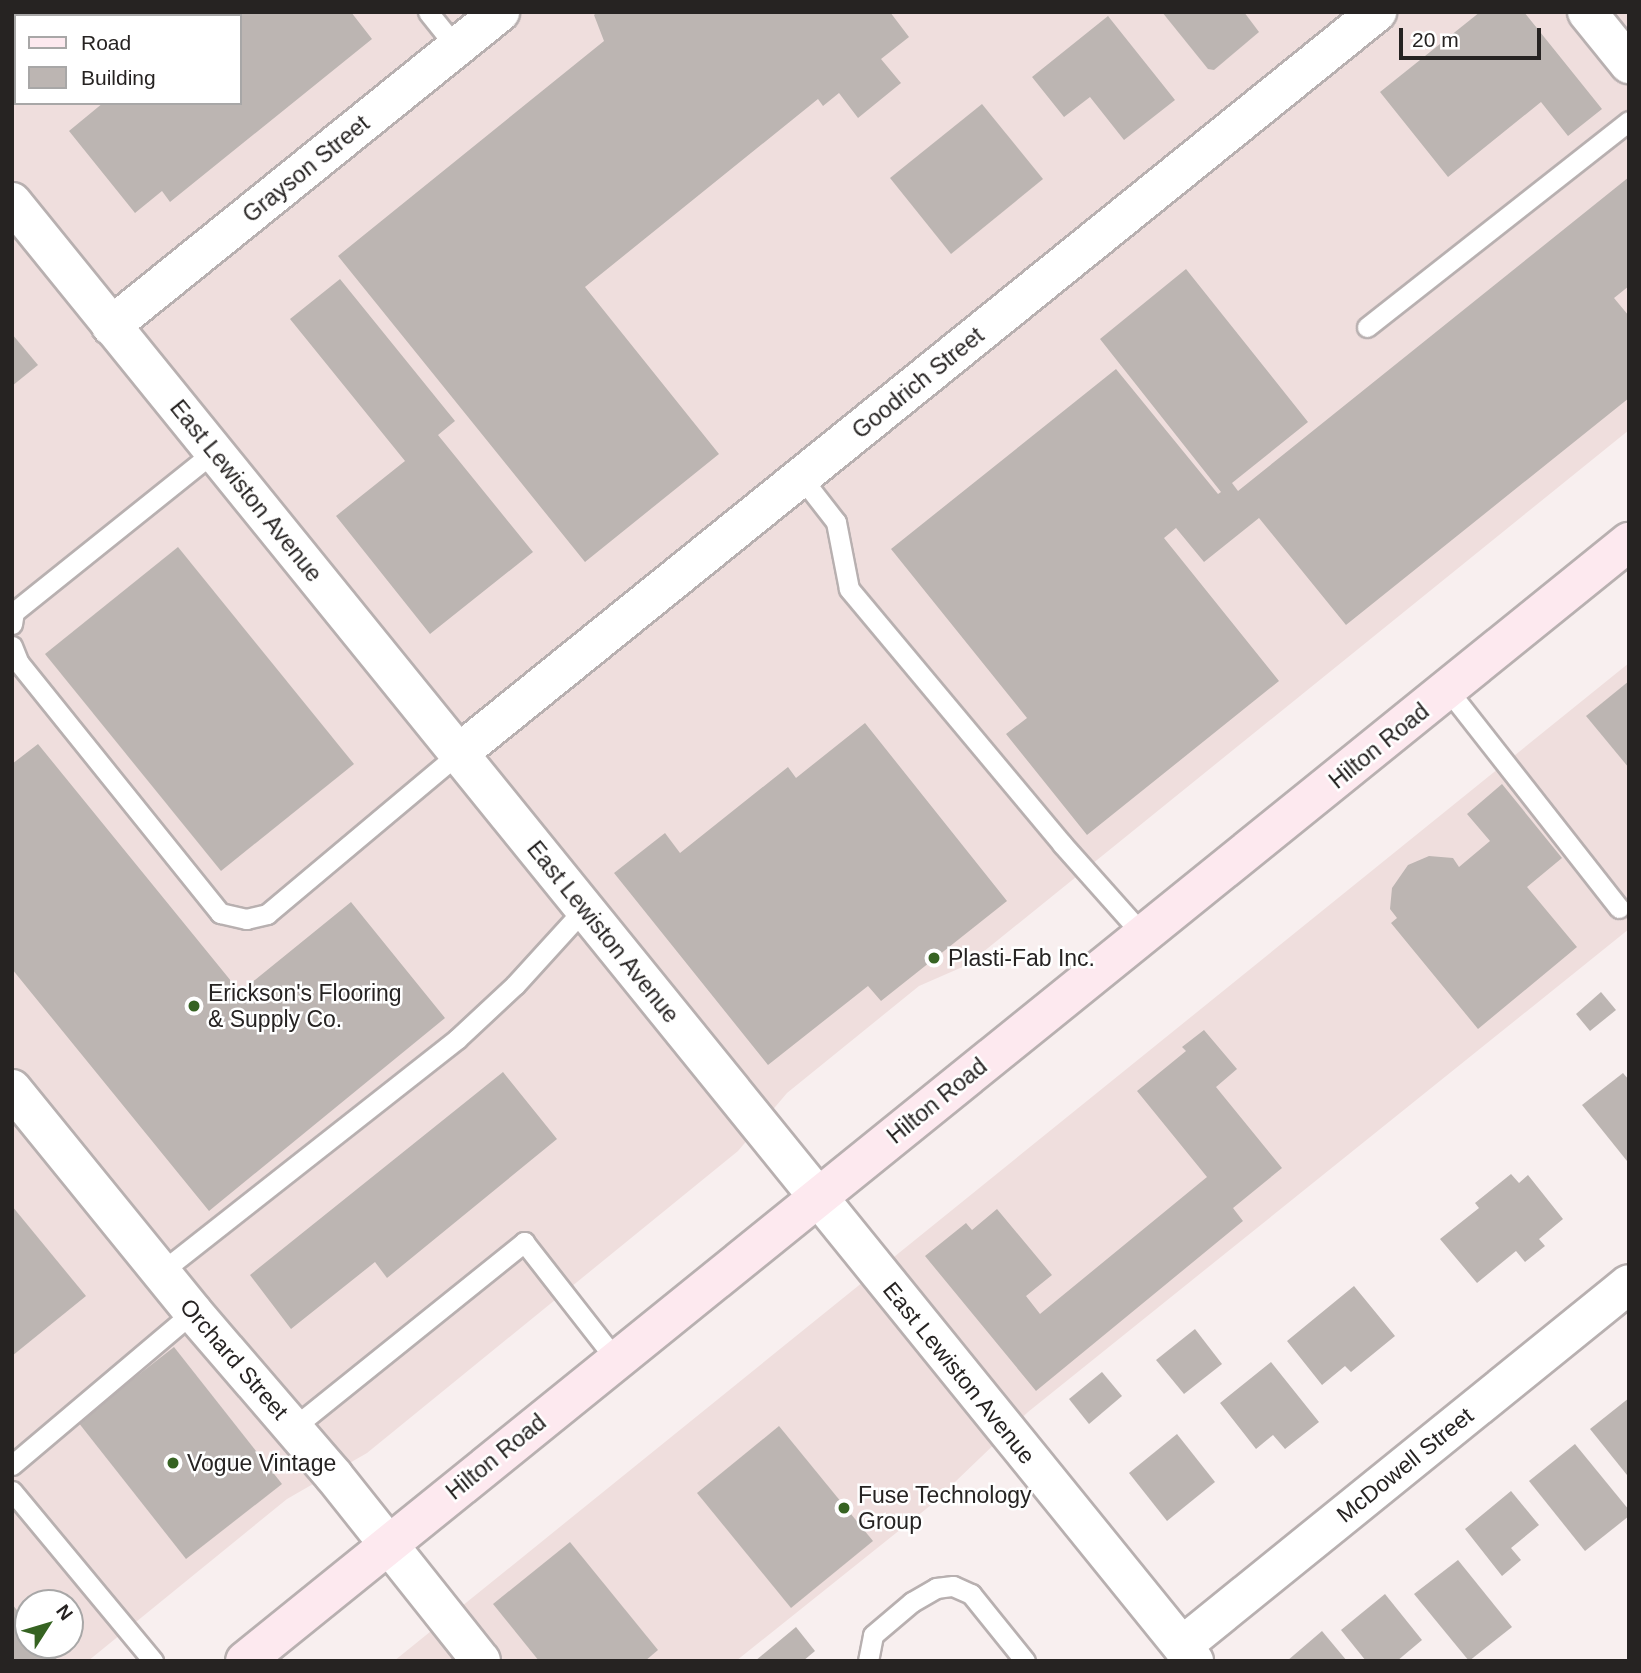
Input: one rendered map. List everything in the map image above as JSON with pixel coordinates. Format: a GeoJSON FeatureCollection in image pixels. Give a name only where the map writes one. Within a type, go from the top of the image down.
{"type":"FeatureCollection","features":[{"type":"Feature","properties":{"kind":"street","name":"Grayson Street"},"geometry":{"type":"LineString","coordinates":[[111,326],[500,12]]}},
{"type":"Feature","properties":{"kind":"street","name":"Goodrich Street"},"geometry":{"type":"LineString","coordinates":[[459,753],[1377,12]]}},
{"type":"Feature","properties":{"kind":"street"},"geometry":{"type":"LineString","coordinates":[[1587,12],[1629,64]]}},
{"type":"Feature","properties":{"kind":"street","name":"East Lewiston Avenue"},"geometry":{"type":"LineString","coordinates":[[12,202],[1188,1653]]}},
{"type":"Feature","properties":{"kind":"street","name":"Hilton Road"},"geometry":{"type":"LineString","coordinates":[[245,1661],[1629,542]]}},
{"type":"Feature","properties":{"kind":"street","name":"Orchard Street"},"geometry":{"type":"LineString","coordinates":[[12,1089],[193,1312],[293,1428],[481,1661]]}},
{"type":"Feature","properties":{"kind":"street","name":"McDowell Street"},"geometry":{"type":"LineString","coordinates":[[1188,1653],[1629,1284]]}},
{"type":"Feature","properties":{"kind":"lane"},"geometry":{"type":"LineString","coordinates":[[428,12],[456,47]]}},
{"type":"Feature","properties":{"kind":"lane"},"geometry":{"type":"LineString","coordinates":[[1367,327],[1629,121]]}},
{"type":"Feature","properties":{"kind":"lane"},"geometry":{"type":"LineString","coordinates":[[12,624],[14,612],[215,452]]}},
{"type":"Feature","properties":{"kind":"lane"},"geometry":{"type":"LineString","coordinates":[[801,477],[836,522],[849,589],[1062,844],[1143,935]]}},
{"type":"Feature","properties":{"kind":"lane"},"geometry":{"type":"LineString","coordinates":[[12,646],[19,663],[220,913],[246,919],[267,914],[459,753]]}},
{"type":"Feature","properties":{"kind":"lane"},"geometry":{"type":"LineString","coordinates":[[1448,690],[1619,908]]}},
{"type":"Feature","properties":{"kind":"lane"},"geometry":{"type":"LineString","coordinates":[[161,1272],[457,1039],[514,985],[584,908]]}},
{"type":"Feature","properties":{"kind":"lane"},"geometry":{"type":"LineString","coordinates":[[293,1428],[524,1242],[617,1361]]}},
{"type":"Feature","properties":{"kind":"lane"},"geometry":{"type":"LineString","coordinates":[[12,1465],[193,1312]]}},
{"type":"Feature","properties":{"kind":"lane"},"geometry":{"type":"LineString","coordinates":[[12,1491],[153,1661]]}},
{"type":"Feature","properties":{"kind":"lane"},"geometry":{"type":"LineString","coordinates":[[868,1661],[873,1635],[924,1595],[936,1588],[953,1586],[971,1594],[1025,1661]]}},
{"type":"Feature","properties":{"kind":"shaded area"},"geometry":{"type":"Polygon","coordinates":[[[12,12],[1629,12],[1629,430],[967,965],[919,986],[787,1093],[738,1151],[367,1453],[287,1499],[88,1661],[12,1661],[12,12]]]}},
{"type":"Feature","properties":{"kind":"shaded area"},"geometry":{"type":"Polygon","coordinates":[[[1629,663],[1629,929],[1028,1412],[931,1505],[736,1661],[394,1661],[1629,663]]]}},
{"type":"Feature","properties":{"kind":"building"},"geometry":{"type":"Polygon","coordinates":[[[199,12],[351,12],[372,39],[170,202],[162,191],[135,213],[69,131],[101,105],[242,105],[242,14],[199,12]]]}},
{"type":"Feature","properties":{"kind":"building"},"geometry":{"type":"Polygon","coordinates":[[[597,12],[890,12],[909,37],[881,59],[901,83],[858,118],[839,93],[823,106],[818,99],[585,287],[719,454],[585,562],[338,256],[604,41],[594,15],[597,12]]]}},
{"type":"Feature","properties":{"kind":"building"},"geometry":{"type":"Polygon","coordinates":[[[1162,12],[1244,12],[1259,32],[1214,70],[1208,69],[1162,12]]]}},
{"type":"Feature","properties":{"kind":"building"},"geometry":{"type":"Polygon","coordinates":[[[1480,12],[1524,12],[1602,109],[1568,136],[1541,102],[1448,177],[1380,92],[1480,12]]]}},
{"type":"Feature","properties":{"kind":"building"},"geometry":{"type":"Polygon","coordinates":[[[1108,16],[1175,100],[1124,140],[1090,97],[1064,117],[1032,77],[1108,16]]]}},
{"type":"Feature","properties":{"kind":"building"},"geometry":{"type":"Polygon","coordinates":[[[982,104],[1043,179],[951,254],[890,178],[982,104]]]}},
{"type":"Feature","properties":{"kind":"building"},"geometry":{"type":"Polygon","coordinates":[[[1629,177],[1629,286],[1614,298],[1629,316],[1629,398],[1346,625],[1259,518],[1204,562],[1176,528],[1164,538],[1279,681],[1087,835],[1006,734],[1027,718],[891,549],[1116,369],[1218,494],[1221,492],[1100,339],[1186,269],[1308,422],[1232,483],[1238,491],[1629,177]]]}},
{"type":"Feature","properties":{"kind":"building"},"geometry":{"type":"Polygon","coordinates":[[[340,279],[455,421],[438,435],[533,552],[430,634],[336,516],[405,461],[290,319],[340,279]]]}},
{"type":"Feature","properties":{"kind":"building"},"geometry":{"type":"Polygon","coordinates":[[[12,334],[38,365],[12,386],[12,334]]]}},
{"type":"Feature","properties":{"kind":"building"},"geometry":{"type":"Polygon","coordinates":[[[178,547],[354,764],[221,871],[45,654],[178,547]]]}},
{"type":"Feature","properties":{"kind":"building"},"geometry":{"type":"Polygon","coordinates":[[[1629,681],[1629,768],[1586,716],[1629,681]]]}},
{"type":"Feature","properties":{"kind":"building"},"geometry":{"type":"Polygon","coordinates":[[[865,723],[1007,901],[881,1001],[868,986],[768,1065],[614,873],[665,833],[680,853],[788,767],[796,778],[865,723]]]}},
{"type":"Feature","properties":{"kind":"building"},"geometry":{"type":"Polygon","coordinates":[[[38,744],[240,992],[351,902],[445,1018],[209,1211],[12,969],[12,764],[38,744]]]}},
{"type":"Feature","properties":{"kind":"building"},"geometry":{"type":"Polygon","coordinates":[[[1502,784],[1562,858],[1527,887],[1577,947],[1478,1029],[1391,923],[1397,918],[1390,909],[1392,888],[1408,865],[1429,856],[1453,858],[1459,867],[1490,841],[1467,814],[1502,784]]]}},
{"type":"Feature","properties":{"kind":"building"},"geometry":{"type":"Polygon","coordinates":[[[1601,992],[1616,1010],[1590,1031],[1576,1014],[1601,992]]]}},
{"type":"Feature","properties":{"kind":"building"},"geometry":{"type":"Polygon","coordinates":[[[1204,1030],[1237,1069],[1216,1087],[1282,1168],[1233,1208],[1243,1221],[1036,1391],[925,1256],[966,1223],[972,1230],[997,1209],[1052,1275],[1026,1296],[1040,1314],[1207,1177],[1137,1091],[1186,1051],[1182,1047],[1204,1030]]]}},
{"type":"Feature","properties":{"kind":"building"},"geometry":{"type":"Polygon","coordinates":[[[503,1072],[557,1139],[387,1278],[375,1262],[291,1329],[250,1275],[503,1072]]]}},
{"type":"Feature","properties":{"kind":"building"},"geometry":{"type":"Polygon","coordinates":[[[1623,1073],[1629,1080],[1627,1161],[1582,1105],[1623,1073]]]}},
{"type":"Feature","properties":{"kind":"building"},"geometry":{"type":"Polygon","coordinates":[[[1511,1174],[1519,1183],[1528,1175],[1563,1219],[1539,1239],[1545,1246],[1525,1262],[1516,1251],[1477,1283],[1440,1239],[1479,1208],[1475,1203],[1511,1174]]]}},
{"type":"Feature","properties":{"kind":"building"},"geometry":{"type":"Polygon","coordinates":[[[12,1206],[86,1296],[12,1356],[12,1206]]]}},
{"type":"Feature","properties":{"kind":"building"},"geometry":{"type":"Polygon","coordinates":[[[1354,1286],[1395,1336],[1351,1372],[1345,1366],[1322,1385],[1287,1341],[1354,1286]]]}},
{"type":"Feature","properties":{"kind":"building"},"geometry":{"type":"Polygon","coordinates":[[[1195,1329],[1222,1364],[1184,1394],[1156,1360],[1195,1329]]]}},
{"type":"Feature","properties":{"kind":"building"},"geometry":{"type":"Polygon","coordinates":[[[174,1347],[282,1484],[186,1559],[78,1422],[174,1347]]]}},
{"type":"Feature","properties":{"kind":"building"},"geometry":{"type":"Polygon","coordinates":[[[1271,1362],[1319,1422],[1285,1449],[1273,1435],[1256,1449],[1220,1403],[1271,1362]]]}},
{"type":"Feature","properties":{"kind":"building"},"geometry":{"type":"Polygon","coordinates":[[[1102,1372],[1122,1396],[1089,1424],[1069,1399],[1102,1372]]]}},
{"type":"Feature","properties":{"kind":"building"},"geometry":{"type":"Polygon","coordinates":[[[1629,1398],[1629,1474],[1627,1475],[1590,1429],[1629,1398]]]}},
{"type":"Feature","properties":{"kind":"building"},"geometry":{"type":"Polygon","coordinates":[[[779,1426],[873,1541],[791,1608],[697,1493],[779,1426]]]}},
{"type":"Feature","properties":{"kind":"building"},"geometry":{"type":"Polygon","coordinates":[[[1177,1434],[1215,1482],[1167,1521],[1129,1473],[1177,1434]]]}},
{"type":"Feature","properties":{"kind":"building"},"geometry":{"type":"Polygon","coordinates":[[[1575,1444],[1629,1510],[1629,1516],[1585,1551],[1529,1481],[1575,1444]]]}},
{"type":"Feature","properties":{"kind":"building"},"geometry":{"type":"Polygon","coordinates":[[[1511,1491],[1539,1525],[1511,1548],[1521,1560],[1502,1576],[1465,1529],[1511,1491]]]}},
{"type":"Feature","properties":{"kind":"building"},"geometry":{"type":"Polygon","coordinates":[[[570,1542],[658,1650],[645,1661],[539,1661],[493,1604],[570,1542]]]}},
{"type":"Feature","properties":{"kind":"building"},"geometry":{"type":"Polygon","coordinates":[[[1458,1560],[1512,1627],[1469,1661],[1414,1594],[1458,1560]]]}},
{"type":"Feature","properties":{"kind":"building"},"geometry":{"type":"Polygon","coordinates":[[[1385,1594],[1422,1640],[1397,1661],[1366,1661],[1341,1630],[1385,1594]]]}},
{"type":"Feature","properties":{"kind":"building"},"geometry":{"type":"Polygon","coordinates":[[[12,1604],[14,1659],[58,1661],[12,1661],[12,1604]]]}},
{"type":"Feature","properties":{"kind":"building"},"geometry":{"type":"Polygon","coordinates":[[[796,1627],[815,1651],[803,1661],[755,1661],[796,1627]]]}},
{"type":"Feature","properties":{"kind":"building"},"geometry":{"type":"Polygon","coordinates":[[[1322,1631],[1347,1661],[1287,1661],[1322,1631]]]}},
{"type":"Feature","properties":{"kind":"place","name":"Plasti-Fab Inc."},"geometry":{"type":"Point","coordinates":[934,958]}},
{"type":"Feature","properties":{"kind":"place","name":"Erickson's Flooring & Supply Co."},"geometry":{"type":"Point","coordinates":[194,1006]}},
{"type":"Feature","properties":{"kind":"place","name":"Vogue Vintage"},"geometry":{"type":"Point","coordinates":[173,1463]}},
{"type":"Feature","properties":{"kind":"place","name":"Fuse Technology Group"},"geometry":{"type":"Point","coordinates":[844,1508]}}]}
